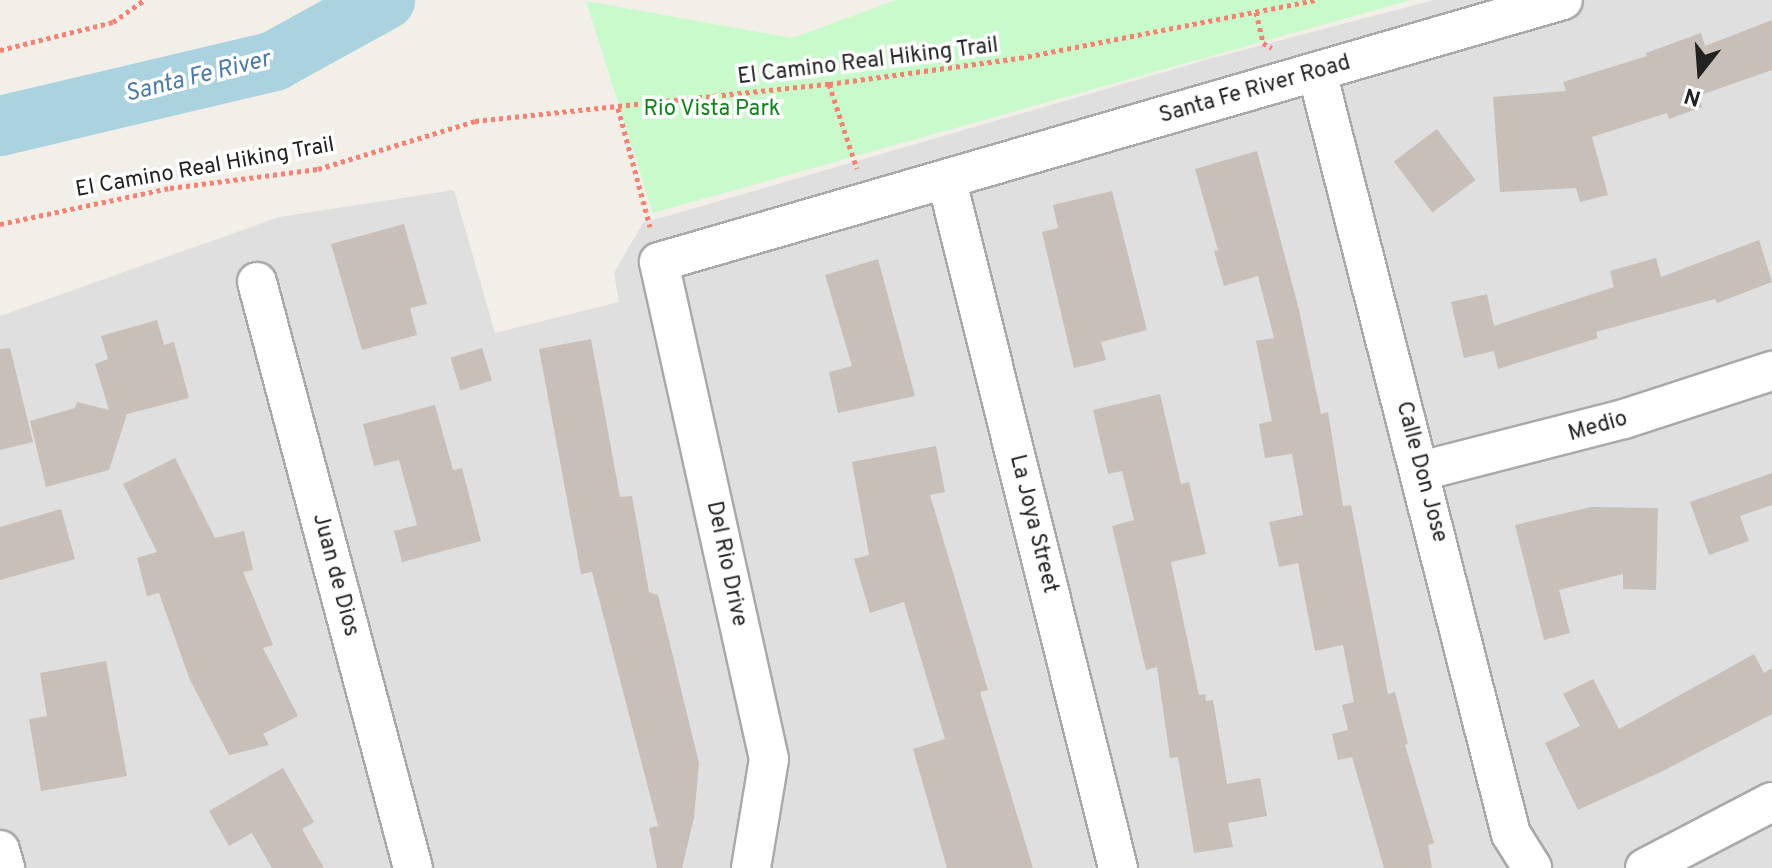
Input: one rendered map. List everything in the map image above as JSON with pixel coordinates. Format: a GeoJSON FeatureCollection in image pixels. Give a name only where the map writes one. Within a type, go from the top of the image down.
{"type":"FeatureCollection","features":[{"type":"Feature","properties":{"kind":"street","name":"Santa Fe River Road"},"geometry":{"type":"LineString","coordinates":[[659,262],[1563,0]]}},
{"type":"Feature","properties":{"kind":"street","name":"Calle Don Jose"},"geometry":{"type":"LineString","coordinates":[[1317,72],[1511,834],[1532,868]]}},
{"type":"Feature","properties":{"kind":"street","name":"La Joya Street"},"geometry":{"type":"LineString","coordinates":[[947,181],[1118,868]]}},
{"type":"Feature","properties":{"kind":"street","name":"Del Rio Drive"},"geometry":{"type":"LineString","coordinates":[[659,262],[769,759],[751,868]]}},
{"type":"Feature","properties":{"kind":"street","name":"Juan de Dios"},"geometry":{"type":"LineString","coordinates":[[257,282],[413,868]]}},
{"type":"Feature","properties":{"kind":"street","name":"Medio"},"geometry":{"type":"LineString","coordinates":[[1421,471],[1624,419],[1772,371]]}},
{"type":"Feature","properties":{"kind":"street"},"geometry":{"type":"LineString","coordinates":[[1645,868],[1772,802]]}},
{"type":"Feature","properties":{"kind":"street"},"geometry":{"type":"LineString","coordinates":[[0,850],[5,868]]}},
{"type":"Feature","properties":{"kind":"path"},"geometry":{"type":"LineString","coordinates":[[0,50],[113,22],[144,0]]}},
{"type":"Feature","properties":{"kind":"path","name":"El Camino Real Hiking Trail"},"geometry":{"type":"LineString","coordinates":[[0,224],[170,188],[318,169],[475,121],[829,84],[1020,58],[1315,0]]}},
{"type":"Feature","properties":{"kind":"path"},"geometry":{"type":"LineString","coordinates":[[829,84],[858,172]]}},
{"type":"Feature","properties":{"kind":"path"},"geometry":{"type":"LineString","coordinates":[[618,108],[659,262]]}},
{"type":"Feature","properties":{"kind":"shaded area"},"geometry":{"type":"Polygon","coordinates":[[[1434,0],[1772,0],[1772,868],[0,868],[0,316],[279,217],[454,190],[495,333],[619,302],[614,273],[643,223],[1209,59],[1434,0]]]}},
{"type":"Feature","properties":{"kind":"green space","name":"Rio Vista Park"},"geometry":{"type":"Polygon","coordinates":[[[896,0],[1411,0],[653,213],[586,1],[792,38],[896,0]]]}},
{"type":"Feature","properties":{"kind":"building"},"geometry":{"type":"Polygon","coordinates":[[[1772,20],[1772,70],[1698,96],[1702,107],[1669,119],[1667,113],[1592,137],[1608,195],[1580,202],[1576,188],[1500,192],[1493,97],[1566,91],[1563,82],[1647,56],[1646,53],[1701,33],[1705,46],[1772,20]]]}},
{"type":"Feature","properties":{"kind":"building"},"geometry":{"type":"Polygon","coordinates":[[[1437,129],[1476,180],[1432,213],[1394,161],[1437,129]]]}},
{"type":"Feature","properties":{"kind":"building"},"geometry":{"type":"Polygon","coordinates":[[[1257,151],[1299,310],[1321,414],[1328,412],[1343,506],[1351,505],[1388,694],[1395,692],[1408,744],[1405,745],[1434,843],[1428,845],[1432,868],[1384,868],[1352,757],[1338,760],[1332,734],[1348,730],[1342,705],[1354,702],[1343,645],[1315,651],[1298,563],[1279,567],[1269,522],[1303,515],[1292,454],[1265,458],[1259,424],[1272,421],[1256,341],[1274,338],[1258,276],[1224,286],[1214,251],[1218,250],[1195,169],[1257,151]]]}},
{"type":"Feature","properties":{"kind":"building"},"geometry":{"type":"Polygon","coordinates":[[[1112,191],[1147,330],[1101,342],[1106,360],[1074,368],[1042,232],[1058,228],[1053,205],[1112,191]]]}},
{"type":"Feature","properties":{"kind":"building"},"geometry":{"type":"Polygon","coordinates":[[[404,224],[427,304],[410,308],[417,335],[362,350],[331,244],[404,224]]]}},
{"type":"Feature","properties":{"kind":"building"},"geometry":{"type":"Polygon","coordinates":[[[1759,240],[1772,282],[1717,303],[1715,299],[1596,332],[1598,338],[1498,369],[1494,351],[1464,358],[1451,302],[1487,294],[1494,326],[1614,287],[1610,271],[1656,258],[1661,277],[1759,240]]]}},
{"type":"Feature","properties":{"kind":"building"},"geometry":{"type":"Polygon","coordinates":[[[878,259],[915,396],[838,413],[829,372],[852,366],[825,275],[878,259]]]}},
{"type":"Feature","properties":{"kind":"building"},"geometry":{"type":"Polygon","coordinates":[[[157,320],[164,345],[174,342],[189,398],[127,414],[109,470],[46,487],[30,421],[75,408],[77,402],[109,410],[95,364],[108,359],[101,336],[157,320]]]}},
{"type":"Feature","properties":{"kind":"building"},"geometry":{"type":"Polygon","coordinates":[[[591,339],[620,497],[632,496],[649,592],[658,595],[699,763],[694,818],[682,868],[657,868],[649,828],[658,826],[592,572],[581,574],[539,349],[591,339]]]}},
{"type":"Feature","properties":{"kind":"building"},"geometry":{"type":"Polygon","coordinates":[[[10,348],[33,442],[0,450],[0,349],[10,348]]]}},
{"type":"Feature","properties":{"kind":"building"},"geometry":{"type":"Polygon","coordinates":[[[482,348],[492,381],[460,390],[450,358],[482,348]]]}},
{"type":"Feature","properties":{"kind":"building"},"geometry":{"type":"Polygon","coordinates":[[[1160,394],[1181,484],[1189,482],[1206,554],[1171,562],[1199,695],[1205,694],[1206,701],[1213,700],[1227,784],[1260,778],[1267,816],[1228,823],[1233,847],[1194,853],[1178,757],[1170,758],[1157,667],[1146,670],[1112,526],[1134,520],[1122,471],[1108,474],[1093,410],[1160,394]]]}},
{"type":"Feature","properties":{"kind":"building"},"geometry":{"type":"Polygon","coordinates":[[[435,405],[453,470],[462,468],[481,541],[402,562],[394,531],[417,525],[399,460],[374,466],[363,424],[435,405]]]}},
{"type":"Feature","properties":{"kind":"building"},"geometry":{"type":"Polygon","coordinates":[[[936,446],[945,492],[930,495],[988,690],[980,692],[1033,868],[947,868],[913,749],[945,739],[904,602],[870,613],[854,559],[869,555],[852,462],[936,446]]]}},
{"type":"Feature","properties":{"kind":"building"},"geometry":{"type":"Polygon","coordinates":[[[175,458],[215,538],[244,531],[253,570],[243,572],[273,645],[263,648],[298,716],[263,734],[269,745],[229,755],[190,680],[159,593],[147,596],[137,558],[157,552],[123,484],[175,458]]]}},
{"type":"Feature","properties":{"kind":"building"},"geometry":{"type":"Polygon","coordinates":[[[1772,473],[1772,505],[1740,516],[1749,541],[1709,555],[1690,502],[1772,473]]]}},
{"type":"Feature","properties":{"kind":"building"},"geometry":{"type":"Polygon","coordinates":[[[1591,507],[1658,508],[1656,590],[1623,589],[1623,574],[1559,590],[1570,633],[1544,640],[1515,525],[1591,507]]]}},
{"type":"Feature","properties":{"kind":"building"},"geometry":{"type":"Polygon","coordinates":[[[61,509],[75,559],[0,580],[0,527],[61,509]]]}},
{"type":"Feature","properties":{"kind":"building"},"geometry":{"type":"Polygon","coordinates":[[[1754,654],[1764,673],[1772,668],[1772,714],[1661,772],[1578,810],[1545,743],[1580,726],[1563,694],[1593,679],[1619,729],[1754,654]]]}},
{"type":"Feature","properties":{"kind":"building"},"geometry":{"type":"Polygon","coordinates":[[[106,661],[127,776],[41,791],[29,719],[47,716],[40,673],[106,661]]]}},
{"type":"Feature","properties":{"kind":"building"},"geometry":{"type":"Polygon","coordinates":[[[283,768],[314,822],[302,829],[324,868],[272,868],[252,833],[229,846],[209,811],[283,768]]]}},
{"type":"Feature","properties":{"kind":"waterway","name":"Santa Fe River"},"geometry":{"type":"LineString","coordinates":[[0,126],[274,61],[385,0]]}}]}
